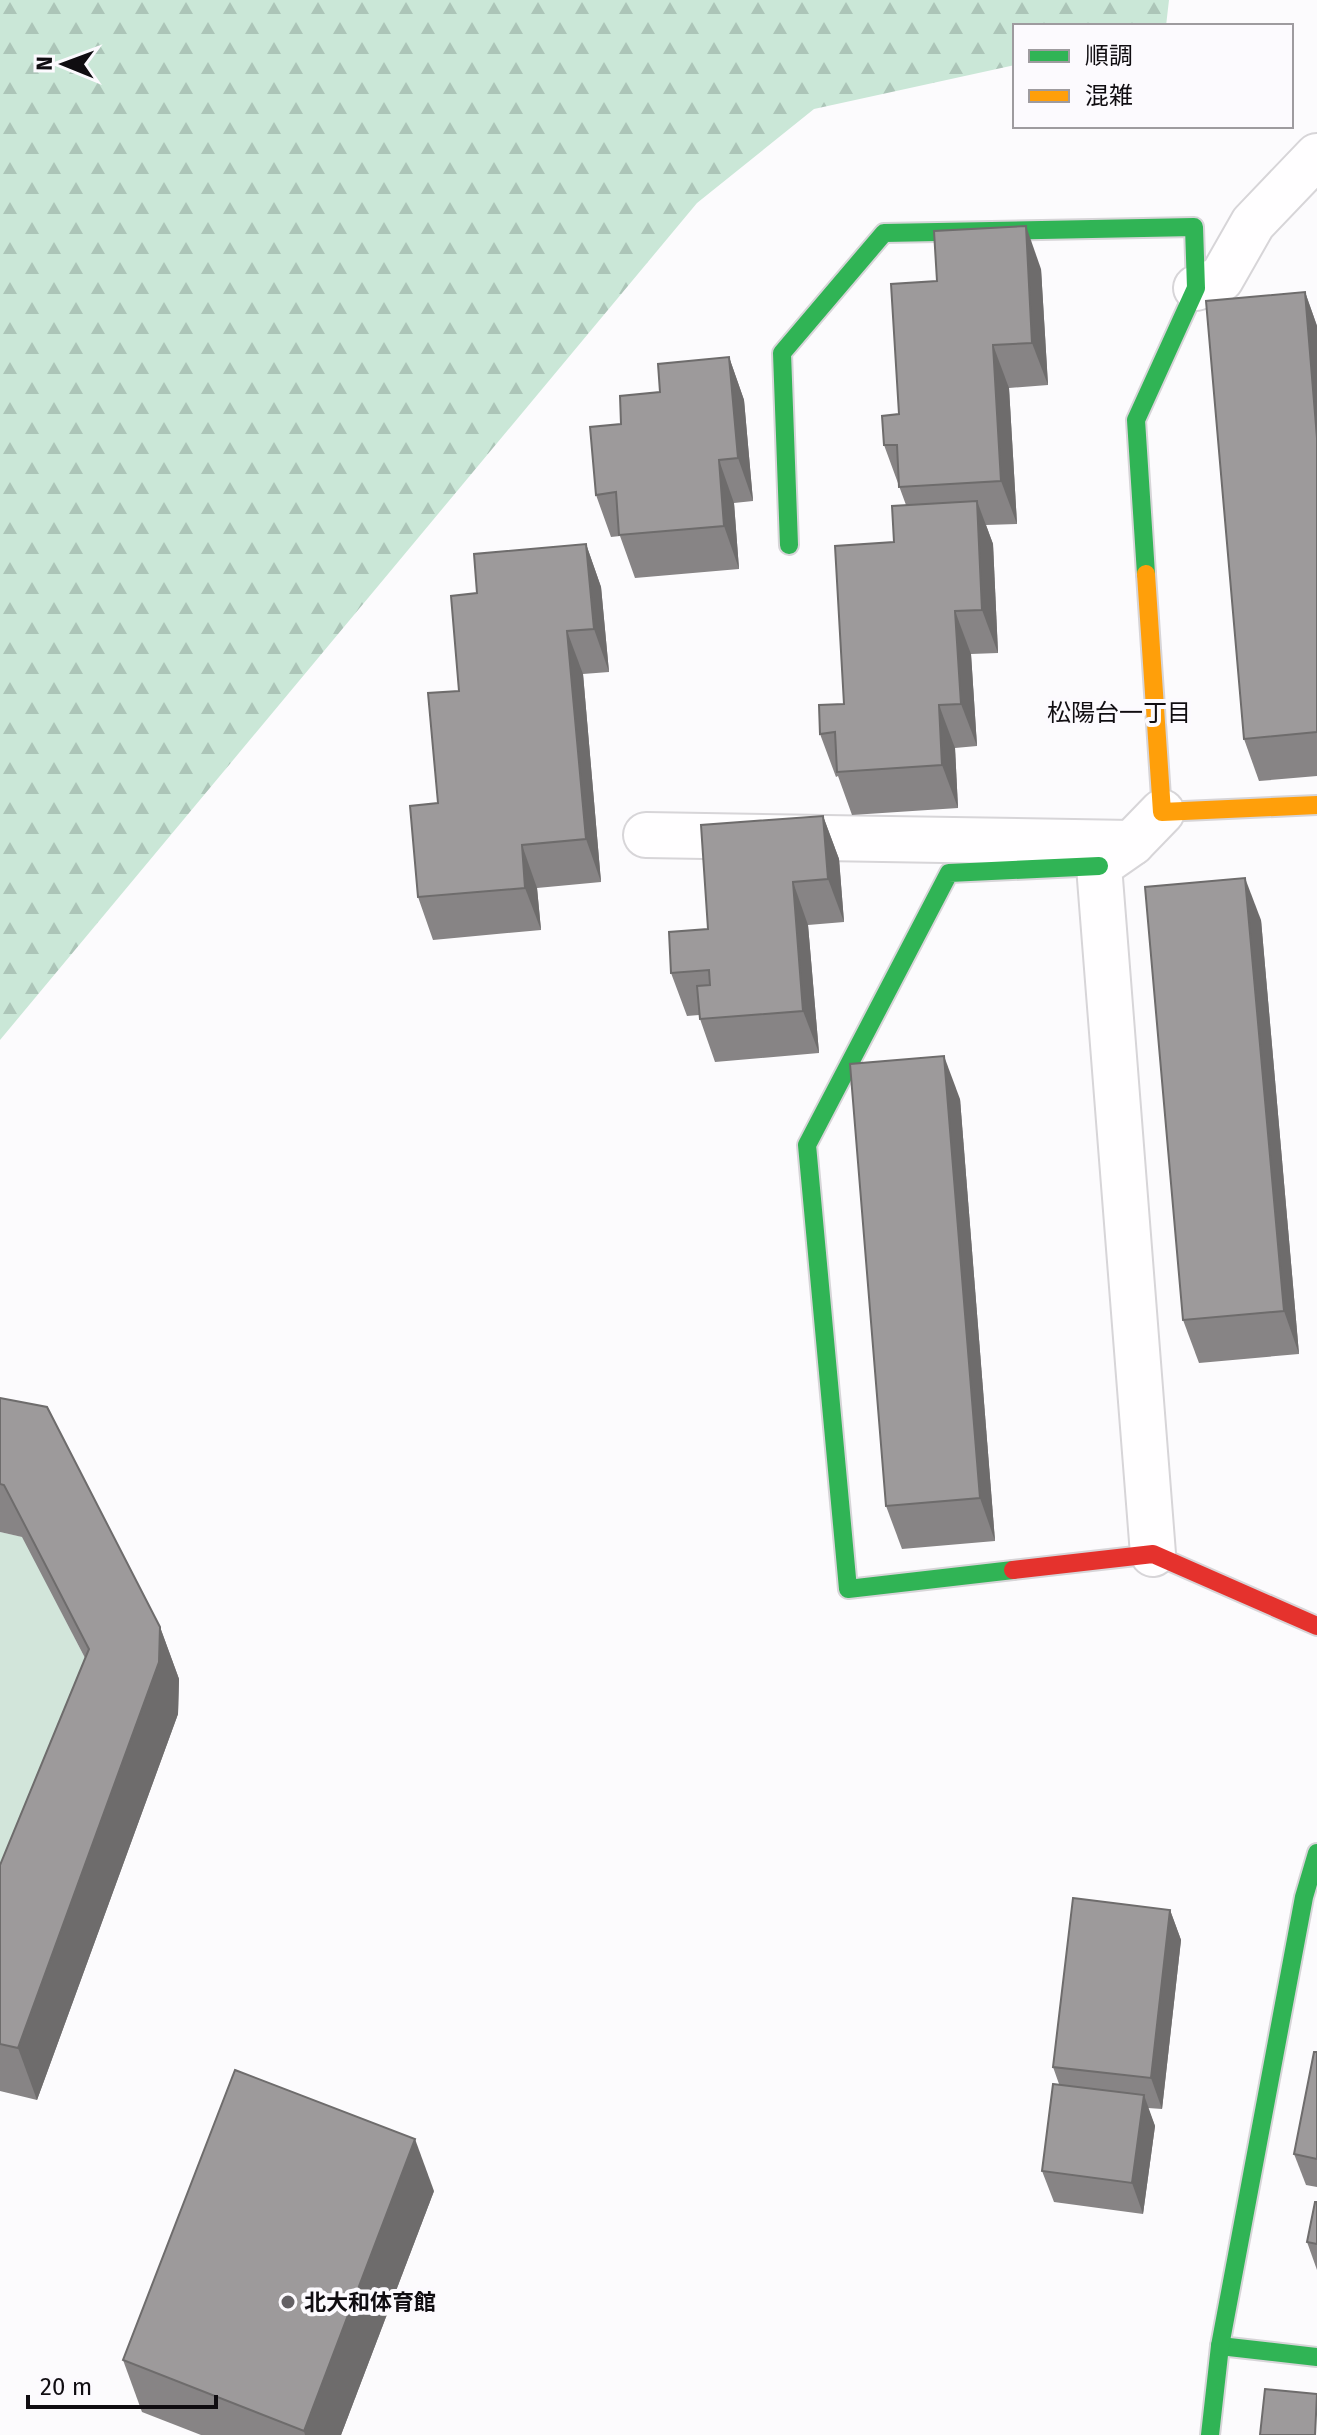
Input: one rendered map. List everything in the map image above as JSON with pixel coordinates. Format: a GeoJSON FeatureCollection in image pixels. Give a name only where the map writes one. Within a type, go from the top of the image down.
{"type":"FeatureCollection","features":[{"type":"Feature","properties":{"kind":"street"},"geometry":{"type":"LineString","coordinates":[[1196,288],[1221,279],[1253,223],[1317,156]]}},
{"type":"Feature","properties":{"kind":"street"},"geometry":{"type":"LineString","coordinates":[[789,545],[782,353],[884,233],[1194,227],[1196,288],[1136,420],[1162,812]]}},
{"type":"Feature","properties":{"kind":"street"},"geometry":{"type":"LineString","coordinates":[[1317,805],[1162,812],[1115,854],[949,873],[807,1145],[848,1589],[1153,1554],[1317,1626]]}},
{"type":"Feature","properties":{"kind":"street"},"geometry":{"type":"LineString","coordinates":[[646,835],[1115,854]]}},
{"type":"Feature","properties":{"kind":"street"},"geometry":{"type":"LineString","coordinates":[[1115,854],[1153,1554]]}},
{"type":"Feature","properties":{"kind":"street"},"geometry":{"type":"LineString","coordinates":[[1210,2435],[1220,2346],[1304,1897],[1317,1853]]}},
{"type":"Feature","properties":{"kind":"street"},"geometry":{"type":"LineString","coordinates":[[1220,2346],[1317,2357]]}},
{"type":"Feature","properties":{"kind":"green space"},"geometry":{"type":"Polygon","coordinates":[[[0,0],[1169,0],[1166,24],[1013,24],[1013,65],[814,109],[697,203],[0,1040],[0,0]]]}},
{"type":"Feature","properties":{"kind":"green space"},"geometry":{"type":"Polygon","coordinates":[[[0,1532],[23,1537],[107,1701],[0,1963],[0,1532]]]}},
{"type":"Feature","properties":{"kind":"building"},"geometry":{"type":"Polygon","coordinates":[[[1026,226],[1032,343],[993,345],[1001,481],[899,487],[897,445],[884,445],[882,416],[899,414],[891,284],[937,281],[934,231],[1026,226]]]}},
{"type":"Feature","properties":{"kind":"building"},"geometry":{"type":"Polygon","coordinates":[[[1305,292],[1317,438],[1317,732],[1244,739],[1206,301],[1305,292]]]}},
{"type":"Feature","properties":{"kind":"building"},"geometry":{"type":"Polygon","coordinates":[[[729,357],[738,458],[719,460],[724,526],[619,535],[616,492],[596,495],[590,427],[621,424],[620,396],[660,392],[658,364],[729,357]]]}},
{"type":"Feature","properties":{"kind":"building"},"geometry":{"type":"Polygon","coordinates":[[[977,501],[982,610],[955,611],[961,704],[939,705],[942,765],[837,772],[835,732],[820,734],[819,705],[844,704],[835,546],[894,542],[892,506],[977,501]]]}},
{"type":"Feature","properties":{"kind":"building"},"geometry":{"type":"Polygon","coordinates":[[[586,544],[594,629],[567,631],[586,839],[522,845],[525,888],[418,897],[410,806],[438,803],[428,693],[459,691],[451,596],[477,593],[474,554],[586,544]]]}},
{"type":"Feature","properties":{"kind":"building"},"geometry":{"type":"Polygon","coordinates":[[[823,816],[828,879],[793,882],[803,1011],[700,1019],[697,986],[710,985],[709,970],[671,973],[669,932],[708,929],[701,825],[823,816]]]}},
{"type":"Feature","properties":{"kind":"building"},"geometry":{"type":"Polygon","coordinates":[[[1245,878],[1284,1311],[1183,1320],[1145,887],[1245,878]]]}},
{"type":"Feature","properties":{"kind":"building"},"geometry":{"type":"Polygon","coordinates":[[[944,1056],[980,1498],[886,1506],[850,1064],[944,1056]]]}},
{"type":"Feature","properties":{"kind":"building"},"geometry":{"type":"Polygon","coordinates":[[[0,1398],[47,1407],[160,1627],[159,1662],[18,2048],[0,2044],[0,1865],[89,1649],[4,1485],[0,1484],[0,1398]]]}},
{"type":"Feature","properties":{"kind":"building"},"geometry":{"type":"Polygon","coordinates":[[[1073,1898],[1170,1910],[1151,2078],[1053,2067],[1073,1898]]]}},
{"type":"Feature","properties":{"kind":"building"},"geometry":{"type":"Polygon","coordinates":[[[1314,2052],[1317,2052],[1317,2159],[1294,2154],[1314,2052]]]}},
{"type":"Feature","properties":{"kind":"building","name":"北大和体育館"},"geometry":{"type":"Polygon","coordinates":[[[235,2070],[415,2139],[304,2431],[123,2360],[235,2070]]]}},
{"type":"Feature","properties":{"kind":"building"},"geometry":{"type":"Polygon","coordinates":[[[1053,2084],[1144,2095],[1132,2183],[1042,2171],[1053,2084]]]}},
{"type":"Feature","properties":{"kind":"building"},"geometry":{"type":"Polygon","coordinates":[[[1317,2202],[1317,2244],[1307,2242],[1317,2202]]]}},
{"type":"Feature","properties":{"kind":"building"},"geometry":{"type":"Polygon","coordinates":[[[1265,2389],[1317,2394],[1315,2435],[1260,2435],[1265,2389]]]}},
{"type":"Feature","properties":{"kind":"traffic: fast"},"geometry":{"type":"LineString","coordinates":[[789,545],[782,353],[884,233],[1194,227],[1196,288],[1136,420],[1146,574]]}},
{"type":"Feature","properties":{"kind":"traffic: fast"},"geometry":{"type":"LineString","coordinates":[[1013,1570],[848,1589],[807,1145],[949,873],[1099,866]]}},
{"type":"Feature","properties":{"kind":"traffic: fast"},"geometry":{"type":"LineString","coordinates":[[1210,2435],[1220,2346],[1304,1897],[1317,1853]]}},
{"type":"Feature","properties":{"kind":"traffic: fast"},"geometry":{"type":"LineString","coordinates":[[1220,2346],[1317,2357]]}},
{"type":"Feature","properties":{"kind":"traffic: slow"},"geometry":{"type":"LineString","coordinates":[[1146,574],[1162,812],[1317,805]]}},
{"type":"Feature","properties":{"kind":"traffic: jam"},"geometry":{"type":"LineString","coordinates":[[1013,1570],[1153,1554],[1317,1626]]}},
{"type":"Feature","properties":{"kind":"place","name":"北大和体育館"},"geometry":{"type":"Point","coordinates":[288,2302]}},
{"type":"Feature","properties":{"kind":"district","name":"松陽台一丁目"},"geometry":{"type":"Point","coordinates":[1119,713]}}]}
